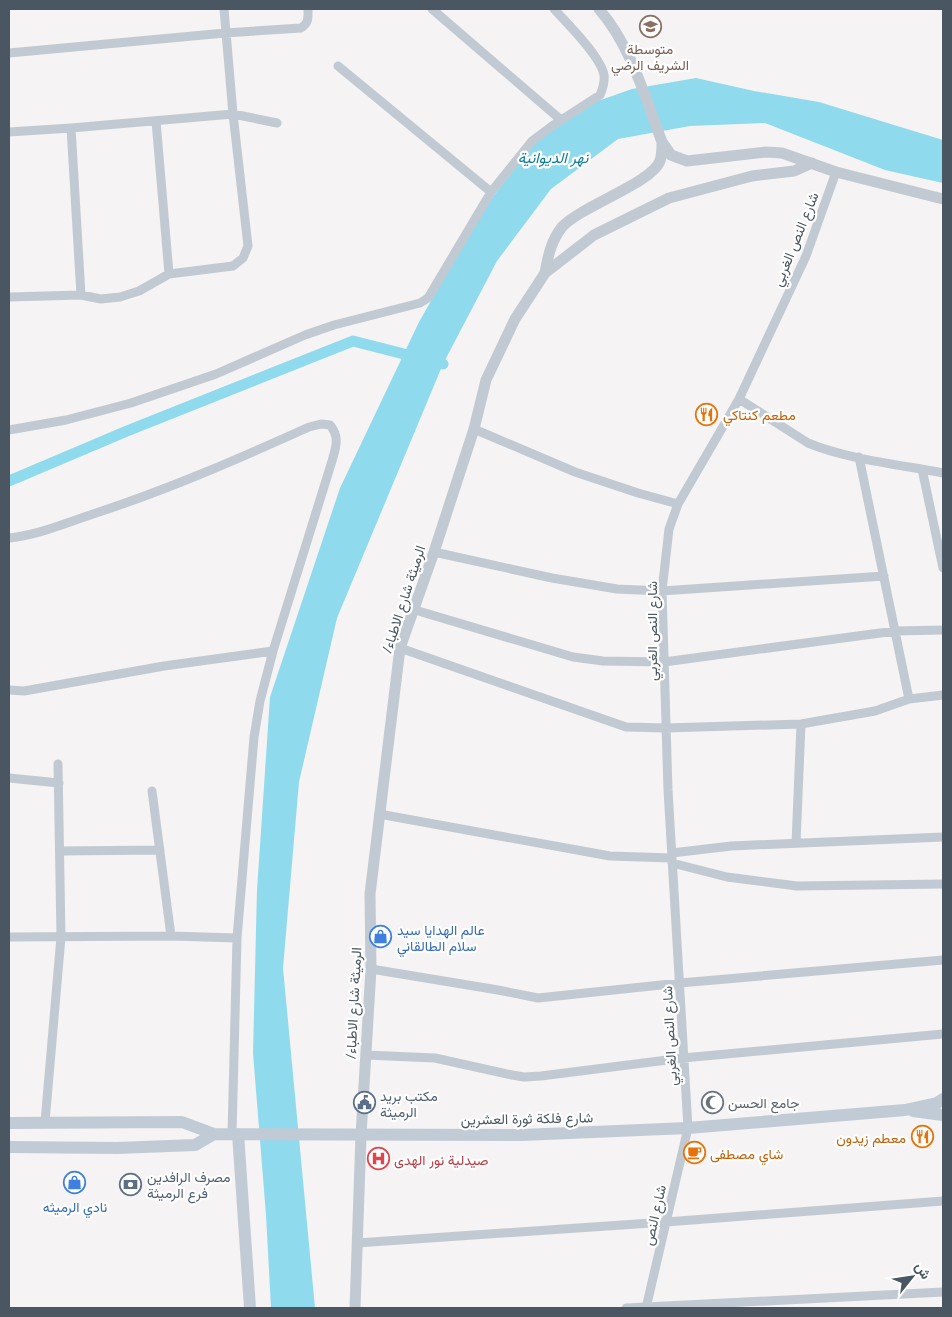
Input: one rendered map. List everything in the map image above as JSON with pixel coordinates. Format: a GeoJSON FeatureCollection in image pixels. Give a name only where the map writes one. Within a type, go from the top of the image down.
{"type":"FeatureCollection","features":[{"type":"Feature","properties":{"kind":"main road"},"geometry":{"type":"LineString","coordinates":[[905,1110],[937,1103],[943,1099]]}},
{"type":"Feature","properties":{"kind":"main road"},"geometry":{"type":"LineString","coordinates":[[905,1110],[943,1115]]}},
{"type":"Feature","properties":{"kind":"main road","name":"شارع فلكة ثورة العشرين"},"geometry":{"type":"LineString","coordinates":[[214,1134],[522,1135],[688,1128],[905,1110]]}},
{"type":"Feature","properties":{"kind":"main road"},"geometry":{"type":"LineString","coordinates":[[9,1123],[182,1122],[214,1134]]}},
{"type":"Feature","properties":{"kind":"main road"},"geometry":{"type":"LineString","coordinates":[[9,1147],[117,1148],[195,1145],[214,1134]]}},
{"type":"Feature","properties":{"kind":"main road"},"geometry":{"type":"LineString","coordinates":[[239,1134],[250,1308]]}},
{"type":"Feature","properties":{"kind":"main road"},"geometry":{"type":"LineString","coordinates":[[243,1308],[245,1244]]}},
{"type":"Feature","properties":{"kind":"street"},"geometry":{"type":"LineString","coordinates":[[9,297],[81,295],[102,299],[120,297],[139,291],[169,274],[233,266],[244,258],[248,246],[233,114],[224,9]]}},
{"type":"Feature","properties":{"kind":"street"},"geometry":{"type":"LineString","coordinates":[[9,53],[225,33],[301,28],[308,20],[308,9]]}},
{"type":"Feature","properties":{"kind":"street"},"geometry":{"type":"LineString","coordinates":[[432,9],[561,120]]}},
{"type":"Feature","properties":{"kind":"street"},"geometry":{"type":"LineString","coordinates":[[9,430],[66,420],[131,403],[216,374],[305,335],[334,325],[420,303],[428,298],[434,291],[491,192],[532,141],[600,95],[604,86],[604,75],[599,63],[554,9]]}},
{"type":"Feature","properties":{"kind":"street"},"geometry":{"type":"LineString","coordinates":[[598,9],[609,20],[623,45],[662,142],[671,155],[687,161],[766,152],[782,153],[836,172],[943,199]]}},
{"type":"Feature","properties":{"kind":"street"},"geometry":{"type":"LineString","coordinates":[[338,66],[491,192]]}},
{"type":"Feature","properties":{"kind":"street"},"geometry":{"type":"LineString","coordinates":[[9,132],[156,122],[233,114],[277,123]]}},
{"type":"Feature","properties":{"kind":"street"},"geometry":{"type":"LineString","coordinates":[[156,122],[169,274]]}},
{"type":"Feature","properties":{"kind":"street"},"geometry":{"type":"LineString","coordinates":[[71,128],[81,295]]}},
{"type":"Feature","properties":{"kind":"street"},"geometry":{"type":"LineString","coordinates":[[545,273],[548,252],[554,238],[564,225],[600,201],[654,171],[660,162],[662,142]]}},
{"type":"Feature","properties":{"kind":"street","name":"/الرميثة شارع الاطباء"},"geometry":{"type":"LineString","coordinates":[[355,1308],[361,1135],[371,969],[370,894],[400,648],[474,429],[486,380],[515,319],[545,273],[594,235],[668,198],[752,176],[794,171],[812,163]]}},
{"type":"Feature","properties":{"kind":"street","name":"شارع النص الغربي"},"geometry":{"type":"LineString","coordinates":[[688,1128],[666,728],[662,591],[669,529],[678,504],[738,399],[806,256],[836,172]]}},
{"type":"Feature","properties":{"kind":"street"},"geometry":{"type":"LineString","coordinates":[[738,399],[819,448],[943,473]]}},
{"type":"Feature","properties":{"kind":"street"},"geometry":{"type":"LineString","coordinates":[[9,538],[41,532],[133,501],[214,469],[309,427],[321,424],[330,425],[335,431],[337,441],[332,461],[273,652],[260,701],[254,738],[237,938],[239,1134]]}},
{"type":"Feature","properties":{"kind":"street"},"geometry":{"type":"LineString","coordinates":[[474,429],[574,472],[678,504]]}},
{"type":"Feature","properties":{"kind":"street"},"geometry":{"type":"LineString","coordinates":[[859,457],[909,699]]}},
{"type":"Feature","properties":{"kind":"street"},"geometry":{"type":"LineString","coordinates":[[922,469],[943,568]]}},
{"type":"Feature","properties":{"kind":"street"},"geometry":{"type":"LineString","coordinates":[[434,552],[552,578],[618,588],[662,591],[884,576]]}},
{"type":"Feature","properties":{"kind":"street"},"geometry":{"type":"LineString","coordinates":[[414,610],[573,657],[603,661],[664,662],[895,632],[943,630]]}},
{"type":"Feature","properties":{"kind":"street"},"geometry":{"type":"LineString","coordinates":[[400,648],[626,727],[666,728],[801,724],[875,712],[909,699],[943,695]]}},
{"type":"Feature","properties":{"kind":"street"},"geometry":{"type":"LineString","coordinates":[[9,690],[24,691],[164,666],[273,652]]}},
{"type":"Feature","properties":{"kind":"street"},"geometry":{"type":"LineString","coordinates":[[796,843],[801,724]]}},
{"type":"Feature","properties":{"kind":"street"},"geometry":{"type":"LineString","coordinates":[[45,1122],[61,937],[58,764]]}},
{"type":"Feature","properties":{"kind":"street"},"geometry":{"type":"LineString","coordinates":[[9,778],[59,783]]}},
{"type":"Feature","properties":{"kind":"street"},"geometry":{"type":"LineString","coordinates":[[152,791],[171,936]]}},
{"type":"Feature","properties":{"kind":"street"},"geometry":{"type":"LineString","coordinates":[[379,814],[610,856],[672,858],[731,846],[943,837]]}},
{"type":"Feature","properties":{"kind":"street"},"geometry":{"type":"LineString","coordinates":[[60,850],[160,850]]}},
{"type":"Feature","properties":{"kind":"street"},"geometry":{"type":"LineString","coordinates":[[672,858],[727,877],[797,886],[943,884]]}},
{"type":"Feature","properties":{"kind":"street"},"geometry":{"type":"LineString","coordinates":[[9,937],[171,936],[237,938]]}},
{"type":"Feature","properties":{"kind":"street"},"geometry":{"type":"LineString","coordinates":[[371,969],[538,998],[680,983],[943,960]]}},
{"type":"Feature","properties":{"kind":"street"},"geometry":{"type":"LineString","coordinates":[[366,1055],[435,1058],[524,1077],[683,1058],[943,1034]]}},
{"type":"Feature","properties":{"kind":"street","name":"شارع النص"},"geometry":{"type":"LineString","coordinates":[[646,1308],[688,1128]]}},
{"type":"Feature","properties":{"kind":"street"},"geometry":{"type":"LineString","coordinates":[[357,1243],[943,1201]]}},
{"type":"Feature","properties":{"kind":"street"},"geometry":{"type":"LineString","coordinates":[[626,1308],[943,1292]]}},
{"type":"Feature","properties":{"kind":"water","name":"نهر الديوانية"},"geometry":{"type":"Polygon","coordinates":[[[696,78],[754,91],[819,102],[943,140],[943,183],[885,170],[765,123],[690,126],[618,139],[551,189],[497,261],[443,364],[337,618],[299,782],[283,968],[315,1308],[271,1308],[266,1215],[253,1053],[257,890],[270,697],[340,488],[419,322],[483,210],[536,140],[595,102],[632,89],[696,78]]]}},
{"type":"Feature","properties":{"kind":"waterway"},"geometry":{"type":"LineString","coordinates":[[9,481],[127,431],[353,341],[443,364]]}},
{"type":"Feature","properties":{"kind":"place","name":"متوسطة الشريف الرضي"},"geometry":{"type":"Point","coordinates":[650,26]}},
{"type":"Feature","properties":{"kind":"place","name":"مطعم كنتاكي"},"geometry":{"type":"Point","coordinates":[707,414]}},
{"type":"Feature","properties":{"kind":"place","name":"عالم الهدايا سيد سلام الطالقاني"},"geometry":{"type":"Point","coordinates":[381,937]}},
{"type":"Feature","properties":{"kind":"place","name":"جامع الحسن"},"geometry":{"type":"Point","coordinates":[712,1102]}},
{"type":"Feature","properties":{"kind":"place","name":"مكتب بريد الرميثة"},"geometry":{"type":"Point","coordinates":[364,1103]}},
{"type":"Feature","properties":{"kind":"place","name":"معطم زيدون"},"geometry":{"type":"Point","coordinates":[922,1137]}},
{"type":"Feature","properties":{"kind":"place","name":"شاي مصطفى"},"geometry":{"type":"Point","coordinates":[694,1153]}},
{"type":"Feature","properties":{"kind":"place","name":"صيدلية نور الهدى"},"geometry":{"type":"Point","coordinates":[378,1159]}},
{"type":"Feature","properties":{"kind":"place","name":"نادي الرميثه"},"geometry":{"type":"Point","coordinates":[75,1183]}},
{"type":"Feature","properties":{"kind":"place","name":"مصرف الرافدين فرع الرميثة"},"geometry":{"type":"Point","coordinates":[131,1184]}}]}
